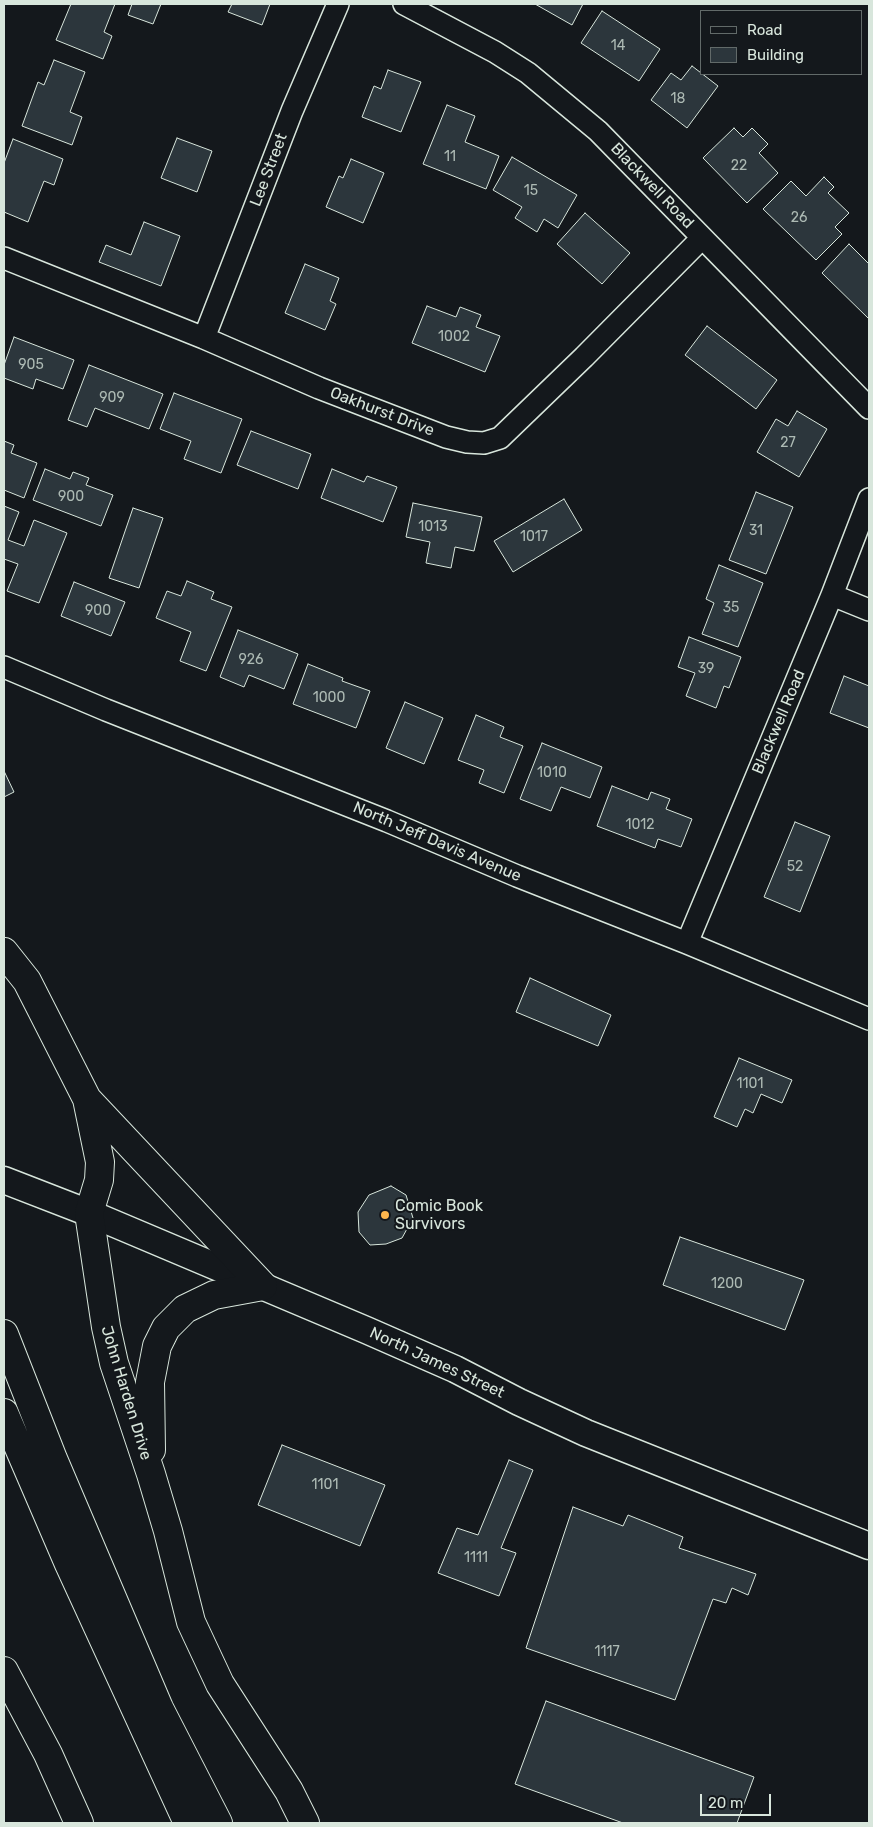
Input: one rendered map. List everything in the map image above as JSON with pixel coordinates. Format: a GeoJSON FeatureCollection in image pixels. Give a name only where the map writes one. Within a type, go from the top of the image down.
{"type":"FeatureCollection","features":[{"type":"Feature","properties":{"kind":"main road","name":"John Harden Drive"},"geometry":{"type":"LineString","coordinates":[[4,952],[27,981],[87,1099],[100,1162],[98,1180],[89,1213],[106,1327],[112,1354],[151,1474],[191,1622],[220,1684],[288,1791],[305,1823]]}},
{"type":"Feature","properties":{"kind":"main road"},"geometry":{"type":"LineString","coordinates":[[87,1099],[262,1286]]}},
{"type":"Feature","properties":{"kind":"main road"},"geometry":{"type":"LineString","coordinates":[[151,1474],[150,1382],[157,1346],[166,1328],[185,1309],[214,1295],[262,1286]]}},
{"type":"Feature","properties":{"kind":"main road"},"geometry":{"type":"LineString","coordinates":[[4,1334],[53,1460],[159,1708],[218,1823]]}},
{"type":"Feature","properties":{"kind":"main road"},"geometry":{"type":"LineString","coordinates":[[4,1413],[69,1564],[188,1823]]}},
{"type":"Feature","properties":{"kind":"main road"},"geometry":{"type":"LineString","coordinates":[[4,1671],[48,1754],[79,1823]]}},
{"type":"Feature","properties":{"kind":"street","name":"Lee Street"},"geometry":{"type":"LineString","coordinates":[[204,338],[292,111],[338,4]]}},
{"type":"Feature","properties":{"kind":"street","name":"Blackwell Road"},"geometry":{"type":"LineString","coordinates":[[404,4],[495,52],[528,73],[598,131],[869,408]]}},
{"type":"Feature","properties":{"kind":"street","name":"Oakhurst Drive"},"geometry":{"type":"LineString","coordinates":[[4,258],[204,338],[318,388],[446,437],[467,442],[484,443],[500,438],[584,358],[702,238]]}},
{"type":"Feature","properties":{"kind":"street","name":"Blackwell Road"},"geometry":{"type":"LineString","coordinates":[[687,943],[832,595],[869,499]]}},
{"type":"Feature","properties":{"kind":"street"},"geometry":{"type":"LineString","coordinates":[[832,595],[869,610]]}},
{"type":"Feature","properties":{"kind":"street","name":"North Jeff Davis Avenue"},"geometry":{"type":"LineString","coordinates":[[4,667],[687,943],[869,1019]]}},
{"type":"Feature","properties":{"kind":"street","name":"North James Street"},"geometry":{"type":"LineString","coordinates":[[4,1180],[89,1213],[455,1369],[519,1402],[586,1433],[869,1546]]}},
{"type":"Feature","properties":{"kind":"building"},"geometry":{"type":"Polygon","coordinates":[[[71,4],[115,4],[104,32],[112,36],[103,59],[56,40],[71,4]]]}},
{"type":"Feature","properties":{"kind":"building"},"geometry":{"type":"Polygon","coordinates":[[[132,4],[161,4],[153,24],[128,15],[132,4]]]}},
{"type":"Feature","properties":{"kind":"building"},"geometry":{"type":"Polygon","coordinates":[[[232,4],[270,4],[262,25],[228,12],[232,4]]]}},
{"type":"Feature","properties":{"kind":"building"},"geometry":{"type":"Polygon","coordinates":[[[535,4],[583,4],[572,25],[535,4]]]}},
{"type":"Feature","properties":{"kind":"building"},"geometry":{"type":"Polygon","coordinates":[[[602,11],[660,49],[639,81],[581,43],[602,11]]]}},
{"type":"Feature","properties":{"kind":"building"},"geometry":{"type":"Polygon","coordinates":[[[54,60],[85,72],[70,112],[82,117],[72,145],[22,126],[38,82],[44,85],[54,60]]]}},
{"type":"Feature","properties":{"kind":"building"},"geometry":{"type":"Polygon","coordinates":[[[692,66],[700,72],[700,75],[704,75],[718,86],[687,128],[651,100],[671,73],[681,80],[692,66]]]}},
{"type":"Feature","properties":{"kind":"building"},"geometry":{"type":"Polygon","coordinates":[[[388,70],[421,82],[401,132],[362,117],[374,86],[381,89],[388,70]]]}},
{"type":"Feature","properties":{"kind":"building"},"geometry":{"type":"Polygon","coordinates":[[[447,105],[475,116],[465,142],[499,156],[486,189],[423,164],[447,105]]]}},
{"type":"Feature","properties":{"kind":"building"},"geometry":{"type":"Polygon","coordinates":[[[734,128],[743,137],[752,128],[768,144],[759,153],[778,173],[747,203],[703,158],[734,128]]]}},
{"type":"Feature","properties":{"kind":"building"},"geometry":{"type":"Polygon","coordinates":[[[177,138],[212,151],[197,192],[161,178],[177,138]]]}},
{"type":"Feature","properties":{"kind":"building"},"geometry":{"type":"Polygon","coordinates":[[[13,139],[63,159],[54,185],[44,181],[28,222],[4,212],[4,163],[13,139]]]}},
{"type":"Feature","properties":{"kind":"building"},"geometry":{"type":"Polygon","coordinates":[[[512,157],[577,195],[558,228],[544,219],[537,232],[515,218],[522,207],[493,190],[512,157]]]}},
{"type":"Feature","properties":{"kind":"building"},"geometry":{"type":"Polygon","coordinates":[[[351,159],[384,173],[363,223],[326,207],[339,176],[343,178],[351,159]]]}},
{"type":"Feature","properties":{"kind":"building"},"geometry":{"type":"Polygon","coordinates":[[[824,177],[834,187],[828,193],[849,213],[835,227],[842,234],[816,260],[763,209],[791,181],[806,196],[824,177]]]}},
{"type":"Feature","properties":{"kind":"building"},"geometry":{"type":"Polygon","coordinates":[[[585,213],[630,253],[602,284],[557,244],[585,213]]]}},
{"type":"Feature","properties":{"kind":"building"},"geometry":{"type":"Polygon","coordinates":[[[144,222],[180,236],[161,286],[99,262],[106,245],[131,255],[144,222]]]}},
{"type":"Feature","properties":{"kind":"building"},"geometry":{"type":"Polygon","coordinates":[[[849,244],[869,264],[869,319],[822,273],[849,244]]]}},
{"type":"Feature","properties":{"kind":"building"},"geometry":{"type":"Polygon","coordinates":[[[305,264],[339,278],[330,301],[336,304],[325,330],[285,313],[305,264]]]}},
{"type":"Feature","properties":{"kind":"building"},"geometry":{"type":"Polygon","coordinates":[[[427,306],[456,317],[460,307],[481,315],[476,327],[500,336],[485,372],[412,343],[427,306]]]}},
{"type":"Feature","properties":{"kind":"building"},"geometry":{"type":"Polygon","coordinates":[[[707,326],[777,380],[756,409],[685,355],[707,326]]]}},
{"type":"Feature","properties":{"kind":"building"},"geometry":{"type":"Polygon","coordinates":[[[14,337],[74,360],[63,389],[36,379],[33,389],[4,378],[4,365],[14,337]]]}},
{"type":"Feature","properties":{"kind":"building"},"geometry":{"type":"Polygon","coordinates":[[[89,365],[163,394],[149,429],[95,408],[87,427],[68,420],[89,365]]]}},
{"type":"Feature","properties":{"kind":"building"},"geometry":{"type":"Polygon","coordinates":[[[174,393],[242,419],[221,473],[184,459],[191,441],[160,429],[174,393]]]}},
{"type":"Feature","properties":{"kind":"building"},"geometry":{"type":"Polygon","coordinates":[[[797,411],[827,429],[799,477],[757,452],[776,419],[788,426],[797,411]]]}},
{"type":"Feature","properties":{"kind":"building"},"geometry":{"type":"Polygon","coordinates":[[[251,431],[311,454],[298,489],[237,465],[251,431]]]}},
{"type":"Feature","properties":{"kind":"building"},"geometry":{"type":"Polygon","coordinates":[[[4,441],[14,445],[11,453],[37,463],[24,498],[4,490],[4,441]]]}},
{"type":"Feature","properties":{"kind":"building"},"geometry":{"type":"Polygon","coordinates":[[[45,469],[70,479],[73,472],[89,478],[86,485],[113,495],[101,526],[33,500],[45,469]]]}},
{"type":"Feature","properties":{"kind":"building"},"geometry":{"type":"Polygon","coordinates":[[[332,469],[364,482],[367,476],[397,487],[383,522],[321,498],[332,469]]]}},
{"type":"Feature","properties":{"kind":"building"},"geometry":{"type":"Polygon","coordinates":[[[756,492],[793,507],[766,574],[729,560],[756,492]]]}},
{"type":"Feature","properties":{"kind":"building"},"geometry":{"type":"Polygon","coordinates":[[[564,499],[582,530],[513,572],[494,541],[564,499]]]}},
{"type":"Feature","properties":{"kind":"building"},"geometry":{"type":"Polygon","coordinates":[[[413,503],[482,517],[474,551],[455,547],[451,568],[426,563],[430,542],[406,537],[413,503]]]}},
{"type":"Feature","properties":{"kind":"building"},"geometry":{"type":"Polygon","coordinates":[[[4,506],[19,512],[8,540],[24,546],[34,520],[67,533],[39,603],[7,591],[18,564],[4,559],[4,506]]]}},
{"type":"Feature","properties":{"kind":"building"},"geometry":{"type":"Polygon","coordinates":[[[133,508],[163,518],[139,588],[109,578],[133,508]]]}},
{"type":"Feature","properties":{"kind":"building"},"geometry":{"type":"Polygon","coordinates":[[[719,565],[763,583],[738,647],[702,634],[714,603],[706,599],[719,565]]]}},
{"type":"Feature","properties":{"kind":"building"},"geometry":{"type":"Polygon","coordinates":[[[187,581],[214,592],[211,599],[232,607],[206,671],[180,661],[191,632],[156,618],[167,591],[181,596],[187,581]]]}},
{"type":"Feature","properties":{"kind":"building"},"geometry":{"type":"Polygon","coordinates":[[[74,582],[125,602],[111,636],[61,616],[74,582]]]}},
{"type":"Feature","properties":{"kind":"building"},"geometry":{"type":"Polygon","coordinates":[[[238,630],[298,654],[284,689],[249,675],[244,687],[220,677],[238,630]]]}},
{"type":"Feature","properties":{"kind":"building"},"geometry":{"type":"Polygon","coordinates":[[[689,637],[741,657],[729,688],[724,686],[716,708],[686,696],[695,673],[678,667],[689,637]]]}},
{"type":"Feature","properties":{"kind":"building"},"geometry":{"type":"Polygon","coordinates":[[[308,664],[343,678],[342,681],[370,691],[356,728],[293,704],[308,664]]]}},
{"type":"Feature","properties":{"kind":"building"},"geometry":{"type":"Polygon","coordinates":[[[844,676],[869,686],[869,728],[830,713],[844,676]]]}},
{"type":"Feature","properties":{"kind":"building"},"geometry":{"type":"Polygon","coordinates":[[[405,702],[443,718],[424,764],[386,748],[405,702]]]}},
{"type":"Feature","properties":{"kind":"building"},"geometry":{"type":"Polygon","coordinates":[[[476,715],[504,727],[500,737],[523,746],[504,793],[479,783],[484,770],[458,760],[476,715]]]}},
{"type":"Feature","properties":{"kind":"building"},"geometry":{"type":"Polygon","coordinates":[[[542,743],[602,767],[590,798],[561,787],[551,811],[520,799],[542,743]]]}},
{"type":"Feature","properties":{"kind":"building"},"geometry":{"type":"Polygon","coordinates":[[[4,771],[14,792],[4,797],[4,771]]]}},
{"type":"Feature","properties":{"kind":"building"},"geometry":{"type":"Polygon","coordinates":[[[612,786],[648,800],[651,792],[670,799],[666,809],[692,819],[681,847],[658,839],[655,848],[597,826],[612,786]]]}},
{"type":"Feature","properties":{"kind":"building"},"geometry":{"type":"Polygon","coordinates":[[[795,822],[830,836],[800,912],[764,897],[795,822]]]}},
{"type":"Feature","properties":{"kind":"building"},"geometry":{"type":"Polygon","coordinates":[[[530,978],[611,1015],[598,1046],[516,1012],[530,978]]]}},
{"type":"Feature","properties":{"kind":"building"},"geometry":{"type":"Polygon","coordinates":[[[739,1058],[792,1080],[782,1103],[761,1094],[753,1113],[745,1109],[737,1127],[714,1117],[739,1058]]]}},
{"type":"Feature","properties":{"kind":"building","name":"Comic Book Survivors"},"geometry":{"type":"Polygon","coordinates":[[[391,1186],[406,1195],[413,1218],[402,1238],[386,1244],[370,1245],[359,1232],[358,1212],[369,1195],[391,1186]]]}},
{"type":"Feature","properties":{"kind":"building"},"geometry":{"type":"Polygon","coordinates":[[[680,1237],[804,1280],[785,1330],[663,1285],[680,1237]]]}},
{"type":"Feature","properties":{"kind":"building"},"geometry":{"type":"Polygon","coordinates":[[[282,1445],[385,1485],[360,1546],[258,1505],[282,1445]]]}},
{"type":"Feature","properties":{"kind":"building"},"geometry":{"type":"Polygon","coordinates":[[[509,1460],[533,1470],[501,1548],[516,1553],[499,1596],[438,1573],[457,1528],[478,1535],[509,1460]]]}},
{"type":"Feature","properties":{"kind":"building"},"geometry":{"type":"Polygon","coordinates":[[[573,1507],[623,1526],[628,1515],[683,1537],[679,1548],[756,1574],[748,1595],[732,1588],[726,1603],[713,1599],[675,1700],[526,1648],[573,1507]]]}},
{"type":"Feature","properties":{"kind":"building"},"geometry":{"type":"Polygon","coordinates":[[[546,1701],[754,1777],[737,1823],[623,1823],[515,1784],[546,1701]]]}},
{"type":"Feature","properties":{"kind":"place","name":"Comic Book Survivors"},"geometry":{"type":"Point","coordinates":[385,1215]}}]}
